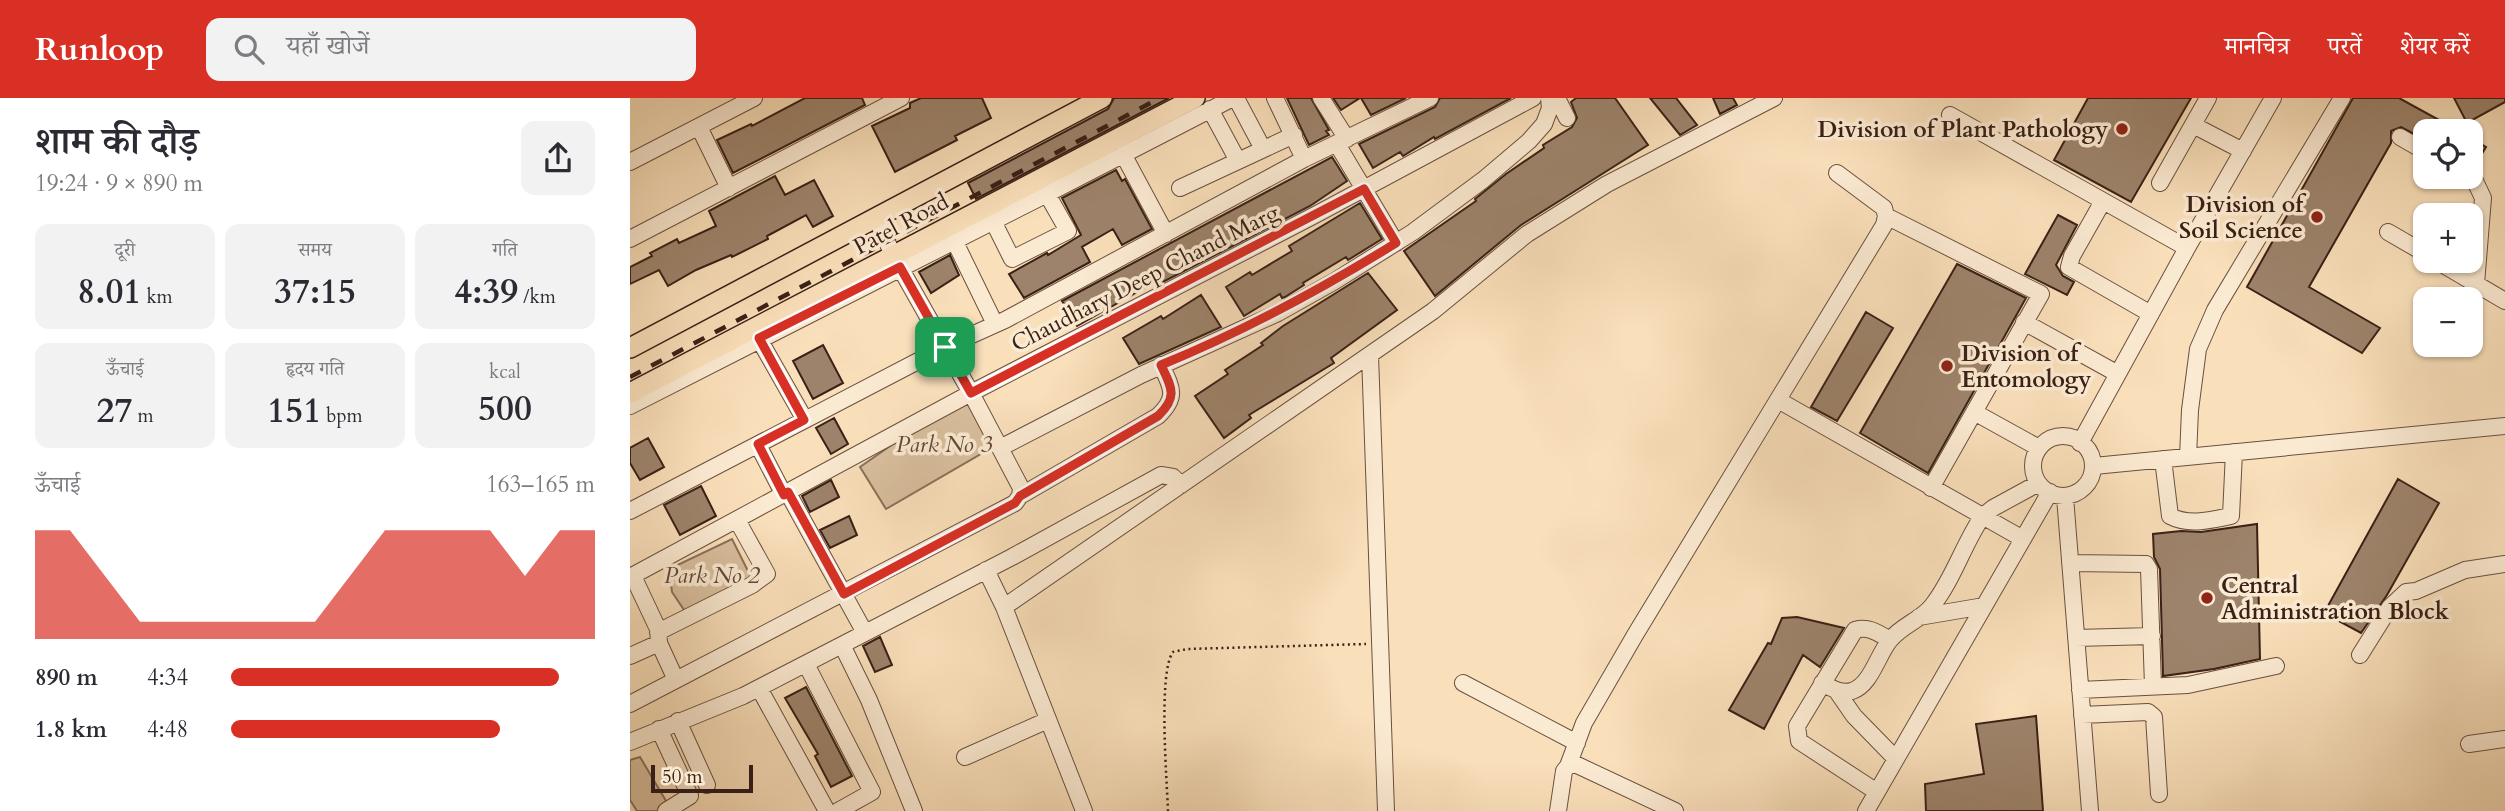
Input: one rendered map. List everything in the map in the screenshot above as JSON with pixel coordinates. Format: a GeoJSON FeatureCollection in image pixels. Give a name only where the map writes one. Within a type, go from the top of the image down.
{"type":"FeatureCollection","features":[{"type":"Feature","properties":{"kind":"main road","name":"Patel Road"},"geometry":{"type":"LineString","coordinates":[[630,348],[1102,98]]}},
{"type":"Feature","properties":{"kind":"main road","name":"Patel Road"},"geometry":{"type":"LineString","coordinates":[[630,393],[897,261],[1202,103]]}},
{"type":"Feature","properties":{"kind":"street"},"geometry":{"type":"LineString","coordinates":[[630,162],[754,98]]}},
{"type":"Feature","properties":{"kind":"street"},"geometry":{"type":"LineString","coordinates":[[630,239],[901,98]]}},
{"type":"Feature","properties":{"kind":"street"},"geometry":{"type":"LineString","coordinates":[[630,406],[897,261],[954,240],[1123,154],[1202,103],[1235,98],[1263,149]]}},
{"type":"Feature","properties":{"kind":"street"},"geometry":{"type":"LineString","coordinates":[[1275,98],[1304,159]]}},
{"type":"Feature","properties":{"kind":"street"},"geometry":{"type":"LineString","coordinates":[[1321,98],[1364,189],[1396,243]]}},
{"type":"Feature","properties":{"kind":"street"},"geometry":{"type":"LineString","coordinates":[[630,511],[945,347],[995,324],[1304,159],[1430,98]]}},
{"type":"Feature","properties":{"kind":"street","name":"Chaudhary Deep Chand Marg"},"geometry":{"type":"LineString","coordinates":[[631,576],[971,393],[1534,98]]}},
{"type":"Feature","properties":{"kind":"street"},"geometry":{"type":"LineString","coordinates":[[1000,448],[1161,365],[1278,313],[1396,243],[1483,180],[1529,141],[1544,124],[1550,108],[1549,98]]}},
{"type":"Feature","properties":{"kind":"street"},"geometry":{"type":"LineString","coordinates":[[1557,98],[1567,118]]}},
{"type":"Feature","properties":{"kind":"street"},"geometry":{"type":"LineString","coordinates":[[1004,607],[1433,311],[1527,233],[1607,184],[1774,98]]}},
{"type":"Feature","properties":{"kind":"street"},"geometry":{"type":"LineString","coordinates":[[2160,183],[2208,98]]}},
{"type":"Feature","properties":{"kind":"street"},"geometry":{"type":"LineString","coordinates":[[2080,443],[2187,247],[2273,98]]}},
{"type":"Feature","properties":{"kind":"street"},"geometry":{"type":"LineString","coordinates":[[2188,457],[2190,410],[2198,349],[2215,310],[2342,98]]}},
{"type":"Feature","properties":{"kind":"street"},"geometry":{"type":"LineString","coordinates":[[1202,103],[1238,161]]}},
{"type":"Feature","properties":{"kind":"street"},"geometry":{"type":"LineString","coordinates":[[1950,115],[2187,247]]}},
{"type":"Feature","properties":{"kind":"street"},"geometry":{"type":"LineString","coordinates":[[2193,125],[2243,151]]}},
{"type":"Feature","properties":{"kind":"street"},"geometry":{"type":"LineString","coordinates":[[699,127],[729,188]]}},
{"type":"Feature","properties":{"kind":"street"},"geometry":{"type":"LineString","coordinates":[[1180,188],[1294,135]]}},
{"type":"Feature","properties":{"kind":"street"},"geometry":{"type":"LineString","coordinates":[[2399,137],[2413,145]]}},
{"type":"Feature","properties":{"kind":"street"},"geometry":{"type":"LineString","coordinates":[[1123,154],[1166,234]]}},
{"type":"Feature","properties":{"kind":"street"},"geometry":{"type":"LineString","coordinates":[[1558,811],[1564,772],[1584,723],[1884,225],[1884,208],[1837,173]]}},
{"type":"Feature","properties":{"kind":"street"},"geometry":{"type":"LineString","coordinates":[[2476,284],[2483,198],[2479,189]]}},
{"type":"Feature","properties":{"kind":"street"},"geometry":{"type":"LineString","coordinates":[[993,221],[1012,259],[1068,231],[1047,194]]}},
{"type":"Feature","properties":{"kind":"street"},"geometry":{"type":"LineString","coordinates":[[2103,201],[2072,256],[2069,267],[2151,314]]}},
{"type":"Feature","properties":{"kind":"street"},"geometry":{"type":"LineString","coordinates":[[1886,216],[2041,294],[1931,488]]}},
{"type":"Feature","properties":{"kind":"street"},"geometry":{"type":"LineString","coordinates":[[876,218],[1021,488],[1020,496]]}},
{"type":"Feature","properties":{"kind":"street"},"geometry":{"type":"LineString","coordinates":[[2388,232],[2413,246]]}},
{"type":"Feature","properties":{"kind":"street"},"geometry":{"type":"LineString","coordinates":[[954,240],[995,324]]}},
{"type":"Feature","properties":{"kind":"street"},"geometry":{"type":"LineString","coordinates":[[2457,273],[2505,301]]}},
{"type":"Feature","properties":{"kind":"street"},"geometry":{"type":"LineString","coordinates":[[2024,323],[2118,374]]}},
{"type":"Feature","properties":{"kind":"street"},"geometry":{"type":"LineString","coordinates":[[759,338],[804,420]]}},
{"type":"Feature","properties":{"kind":"street"},"geometry":{"type":"LineString","coordinates":[[1370,355],[1386,811]]}},
{"type":"Feature","properties":{"kind":"street"},"geometry":{"type":"LineString","coordinates":[[630,704],[1015,503],[1020,496],[1158,416],[1168,407],[1172,396],[1171,384],[1161,365]]}},
{"type":"Feature","properties":{"kind":"street"},"geometry":{"type":"LineString","coordinates":[[1778,400],[2023,539]]}},
{"type":"Feature","properties":{"kind":"street"},"geometry":{"type":"LineString","coordinates":[[1973,412],[2039,448]]}},
{"type":"Feature","properties":{"kind":"street"},"geometry":{"type":"LineString","coordinates":[[2094,466],[2505,426]]}},
{"type":"Feature","properties":{"kind":"street"},"geometry":{"type":"LineString","coordinates":[[1829,686],[1847,692],[1856,690],[1864,683],[1889,640],[1929,610],[1938,598],[1982,517],[1993,508],[2051,491],[2080,492],[2090,481],[2094,466],[2088,448],[2073,437],[2054,437],[2039,448],[2032,466],[2051,491],[2070,563],[2090,811]]}},
{"type":"Feature","properties":{"kind":"street"},"geometry":{"type":"LineString","coordinates":[[758,444],[864,633]]}},
{"type":"Feature","properties":{"kind":"street"},"geometry":{"type":"LineString","coordinates":[[2163,459],[2170,516],[2176,520],[2200,522],[2231,516],[2234,452]]}},
{"type":"Feature","properties":{"kind":"street"},"geometry":{"type":"LineString","coordinates":[[630,742],[760,688],[1161,475],[1173,477],[1181,485]]}},
{"type":"Feature","properties":{"kind":"street"},"geometry":{"type":"LineString","coordinates":[[1866,811],[2051,491]]}},
{"type":"Feature","properties":{"kind":"street"},"geometry":{"type":"LineString","coordinates":[[630,656],[767,574],[737,520]]}},
{"type":"Feature","properties":{"kind":"street"},"geometry":{"type":"LineString","coordinates":[[2070,563],[2146,564],[2149,569],[2153,687]]}},
{"type":"Feature","properties":{"kind":"street"},"geometry":{"type":"LineString","coordinates":[[2360,655],[2390,607],[2406,592],[2416,591],[2465,570],[2505,564]]}},
{"type":"Feature","properties":{"kind":"street"},"geometry":{"type":"LineString","coordinates":[[986,570],[1004,607],[1084,811]]}},
{"type":"Feature","properties":{"kind":"street"},"geometry":{"type":"LineString","coordinates":[[631,576],[676,680]]}},
{"type":"Feature","properties":{"kind":"street"},"geometry":{"type":"LineString","coordinates":[[1916,618],[1984,607]]}},
{"type":"Feature","properties":{"kind":"street"},"geometry":{"type":"LineString","coordinates":[[1877,792],[1799,741],[1797,726],[1829,686],[1855,630],[1870,629],[1889,640]]}},
{"type":"Feature","properties":{"kind":"street"},"geometry":{"type":"LineString","coordinates":[[2076,638],[2151,636]]}},
{"type":"Feature","properties":{"kind":"street"},"geometry":{"type":"LineString","coordinates":[[842,645],[869,700],[914,811]]}},
{"type":"Feature","properties":{"kind":"street"},"geometry":{"type":"LineString","coordinates":[[806,664],[872,792],[838,811]]}},
{"type":"Feature","properties":{"kind":"street"},"geometry":{"type":"LineString","coordinates":[[2080,690],[2188,685],[2276,666]]}},
{"type":"Feature","properties":{"kind":"street"},"geometry":{"type":"LineString","coordinates":[[1463,683],[1577,743]]}},
{"type":"Feature","properties":{"kind":"street"},"geometry":{"type":"LineString","coordinates":[[1829,686],[1896,759]]}},
{"type":"Feature","properties":{"kind":"street"},"geometry":{"type":"LineString","coordinates":[[760,688],[827,811]]}},
{"type":"Feature","properties":{"kind":"street"},"geometry":{"type":"LineString","coordinates":[[2082,715],[2148,712],[2154,717],[2159,794]]}},
{"type":"Feature","properties":{"kind":"street"},"geometry":{"type":"LineString","coordinates":[[965,757],[1048,720]]}},
{"type":"Feature","properties":{"kind":"street"},"geometry":{"type":"LineString","coordinates":[[678,721],[707,785]]}},
{"type":"Feature","properties":{"kind":"street"},"geometry":{"type":"LineString","coordinates":[[659,729],[690,796],[666,811]]}},
{"type":"Feature","properties":{"kind":"street"},"geometry":{"type":"LineString","coordinates":[[2469,744],[2505,739]]}},
{"type":"Feature","properties":{"kind":"street"},"geometry":{"type":"LineString","coordinates":[[1568,766],[1575,764],[1675,811]]}},
{"type":"Feature","properties":{"kind":"path"},"geometry":{"type":"LineString","coordinates":[[1168,811],[1166,667],[1173,652],[1187,649],[1380,643]]}},
{"type":"Feature","properties":{"kind":"green space","name":"Park No 3"},"geometry":{"type":"Polygon","coordinates":[[[967,400],[991,448],[886,509],[860,467],[906,435],[967,400]]]}},
{"type":"Feature","properties":{"kind":"green space","name":"Park No 2"},"geometry":{"type":"Polygon","coordinates":[[[732,539],[753,581],[686,613],[672,592],[669,569],[732,539]]]}},
{"type":"Feature","properties":{"kind":"green space"},"geometry":{"type":"Polygon","coordinates":[[[640,757],[672,811],[637,811],[630,800],[630,760],[640,757]]]}},
{"type":"Feature","properties":{"kind":"building"},"geometry":{"type":"Polygon","coordinates":[[[805,98],[862,98],[865,105],[733,173],[717,140],[751,124],[752,126],[805,98]]]}},
{"type":"Feature","properties":{"kind":"building"},"geometry":{"type":"Polygon","coordinates":[[[921,98],[982,98],[991,118],[955,136],[957,140],[895,172],[872,126],[910,108],[910,103],[921,98]]]}},
{"type":"Feature","properties":{"kind":"building"},"geometry":{"type":"Polygon","coordinates":[[[1114,98],[1169,98],[976,199],[968,183],[1108,109],[1114,98]]]}},
{"type":"Feature","properties":{"kind":"building"},"geometry":{"type":"Polygon","coordinates":[[[1287,98],[1311,98],[1329,130],[1326,131],[1329,135],[1309,145],[1287,98]]]}},
{"type":"Feature","properties":{"kind":"building"},"geometry":{"type":"Polygon","coordinates":[[[1333,98],[1360,98],[1341,110],[1333,98]]]}},
{"type":"Feature","properties":{"kind":"building"},"geometry":{"type":"Polygon","coordinates":[[[1361,98],[1406,98],[1371,115],[1361,98]]]}},
{"type":"Feature","properties":{"kind":"building"},"geometry":{"type":"Polygon","coordinates":[[[1440,98],[1511,98],[1403,156],[1400,152],[1373,168],[1359,144],[1435,107],[1440,98]]]}},
{"type":"Feature","properties":{"kind":"building"},"geometry":{"type":"Polygon","coordinates":[[[1576,98],[1615,98],[1648,145],[1521,225],[1435,296],[1404,251],[1476,201],[1475,199],[1506,174],[1544,148],[1543,145],[1572,127],[1577,118],[1571,102],[1576,98]]]}},
{"type":"Feature","properties":{"kind":"building"},"geometry":{"type":"Polygon","coordinates":[[[1650,98],[1676,98],[1697,125],[1680,135],[1650,98]]]}},
{"type":"Feature","properties":{"kind":"building"},"geometry":{"type":"Polygon","coordinates":[[[1713,98],[1733,98],[1737,105],[1720,114],[1713,98]]]}},
{"type":"Feature","properties":{"kind":"building","name":"Division of Plant Pathology"},"geometry":{"type":"Polygon","coordinates":[[[2088,98],[2191,98],[2131,202],[2054,160],[2088,98]]]}},
{"type":"Feature","properties":{"kind":"building","name":"Division of Soil Science"},"geometry":{"type":"Polygon","coordinates":[[[2353,98],[2399,98],[2437,119],[2413,119],[2413,133],[2401,127],[2391,131],[2391,143],[2309,287],[2380,328],[2362,353],[2247,287],[2353,98]]]}},
{"type":"Feature","properties":{"kind":"building"},"geometry":{"type":"Polygon","coordinates":[[[2454,98],[2505,98],[2505,102],[2474,119],[2465,119],[2454,98]]]}},
{"type":"Feature","properties":{"kind":"building"},"geometry":{"type":"Polygon","coordinates":[[[1332,157],[1347,181],[1310,206],[1159,284],[1157,281],[1077,326],[1062,301],[1332,157]]]}},
{"type":"Feature","properties":{"kind":"building"},"geometry":{"type":"Polygon","coordinates":[[[1116,170],[1122,181],[1125,179],[1152,229],[1122,245],[1113,229],[1082,247],[1090,262],[1024,298],[1009,274],[1081,235],[1062,198],[1116,170]]]}},
{"type":"Feature","properties":{"kind":"building"},"geometry":{"type":"Polygon","coordinates":[[[775,176],[785,195],[814,180],[833,216],[813,227],[806,215],[767,236],[768,239],[732,257],[731,255],[696,270],[668,286],[659,270],[630,284],[630,267],[677,239],[679,243],[716,226],[709,211],[775,176]]]}},
{"type":"Feature","properties":{"kind":"building"},"geometry":{"type":"Polygon","coordinates":[[[1360,203],[1382,239],[1348,260],[1346,257],[1285,297],[1282,298],[1280,294],[1244,316],[1226,287],[1292,251],[1289,246],[1360,203]]]}},
{"type":"Feature","properties":{"kind":"building"},"geometry":{"type":"Polygon","coordinates":[[[2058,215],[2077,225],[2056,265],[2063,276],[2074,282],[2067,295],[2025,274],[2058,215]]]}},
{"type":"Feature","properties":{"kind":"building"},"geometry":{"type":"Polygon","coordinates":[[[950,255],[959,275],[931,293],[919,272],[950,255]]]}},
{"type":"Feature","properties":{"kind":"building","name":"Division of Entomology"},"geometry":{"type":"Polygon","coordinates":[[[1957,264],[2026,298],[1928,473],[1860,433],[1957,264]]]}},
{"type":"Feature","properties":{"kind":"building"},"geometry":{"type":"Polygon","coordinates":[[[1368,273],[1397,310],[1331,358],[1334,363],[1249,415],[1251,418],[1224,438],[1195,396],[1228,374],[1225,370],[1263,345],[1261,343],[1283,326],[1368,273]]]}},
{"type":"Feature","properties":{"kind":"building"},"geometry":{"type":"Polygon","coordinates":[[[1201,295],[1221,327],[1139,364],[1123,338],[1161,316],[1163,319],[1201,295]]]}},
{"type":"Feature","properties":{"kind":"building"},"geometry":{"type":"Polygon","coordinates":[[[1866,312],[1893,328],[1837,421],[1811,407],[1866,312]]]}},
{"type":"Feature","properties":{"kind":"building"},"geometry":{"type":"Polygon","coordinates":[[[823,345],[843,383],[813,399],[793,361],[823,345]]]}},
{"type":"Feature","properties":{"kind":"building"},"geometry":{"type":"Polygon","coordinates":[[[834,418],[848,444],[831,454],[816,428],[834,418]]]}},
{"type":"Feature","properties":{"kind":"building"},"geometry":{"type":"Polygon","coordinates":[[[648,438],[664,467],[640,480],[630,463],[630,448],[648,438]]]}},
{"type":"Feature","properties":{"kind":"building"},"geometry":{"type":"Polygon","coordinates":[[[2398,479],[2439,503],[2387,595],[2361,633],[2324,613],[2398,479]]]}},
{"type":"Feature","properties":{"kind":"building"},"geometry":{"type":"Polygon","coordinates":[[[831,480],[839,497],[810,512],[802,496],[831,480]]]}},
{"type":"Feature","properties":{"kind":"building"},"geometry":{"type":"Polygon","coordinates":[[[701,486],[716,516],[680,535],[664,505],[701,486]]]}},
{"type":"Feature","properties":{"kind":"building"},"geometry":{"type":"Polygon","coordinates":[[[849,516],[857,535],[830,548],[820,530],[849,516]]]}},
{"type":"Feature","properties":{"kind":"building","name":"Central Administration Block"},"geometry":{"type":"Polygon","coordinates":[[[2257,524],[2260,659],[2163,676],[2160,569],[2154,557],[2153,534],[2201,532],[2257,524]]]}},
{"type":"Feature","properties":{"kind":"building"},"geometry":{"type":"Polygon","coordinates":[[[1797,617],[1844,628],[1820,667],[1803,655],[1764,729],[1729,710],[1768,643],[1771,644],[1782,618],[1797,617]]]}},
{"type":"Feature","properties":{"kind":"building"},"geometry":{"type":"Polygon","coordinates":[[[880,637],[892,665],[875,672],[863,646],[880,637]]]}},
{"type":"Feature","properties":{"kind":"building"},"geometry":{"type":"Polygon","coordinates":[[[806,687],[852,776],[831,787],[815,756],[818,754],[785,698],[806,687]]]}},
{"type":"Feature","properties":{"kind":"building"},"geometry":{"type":"Polygon","coordinates":[[[2036,716],[2043,811],[1926,811],[1925,784],[1984,774],[1976,724],[2036,716]]]}},
{"type":"Feature","properties":{"kind":"railway"},"geometry":{"type":"LineString","coordinates":[[630,377],[1160,98]]}},
{"type":"Feature","properties":{"kind":"place","name":"Division of Plant Pathology"},"geometry":{"type":"Point","coordinates":[2122,129]}},
{"type":"Feature","properties":{"kind":"place","name":"Division of Soil Science"},"geometry":{"type":"Point","coordinates":[2317,217]}},
{"type":"Feature","properties":{"kind":"place","name":"Division of Entomology"},"geometry":{"type":"Point","coordinates":[1947,366]}},
{"type":"Feature","properties":{"kind":"place","name":"Central Administration Block"},"geometry":{"type":"Point","coordinates":[2207,598]}},
{"type":"Feature","properties":{"kind":"route"},"geometry":{"type":"LineString","coordinates":[[1364,189],[1396,243],[1278,313],[1161,365],[1171,384],[1172,396],[1168,407],[1158,416],[1020,496],[1015,503],[844,594],[788,492],[784,495],[758,444],[804,420],[759,338],[900,267],[945,347],[971,393],[1364,189]]}}]}
